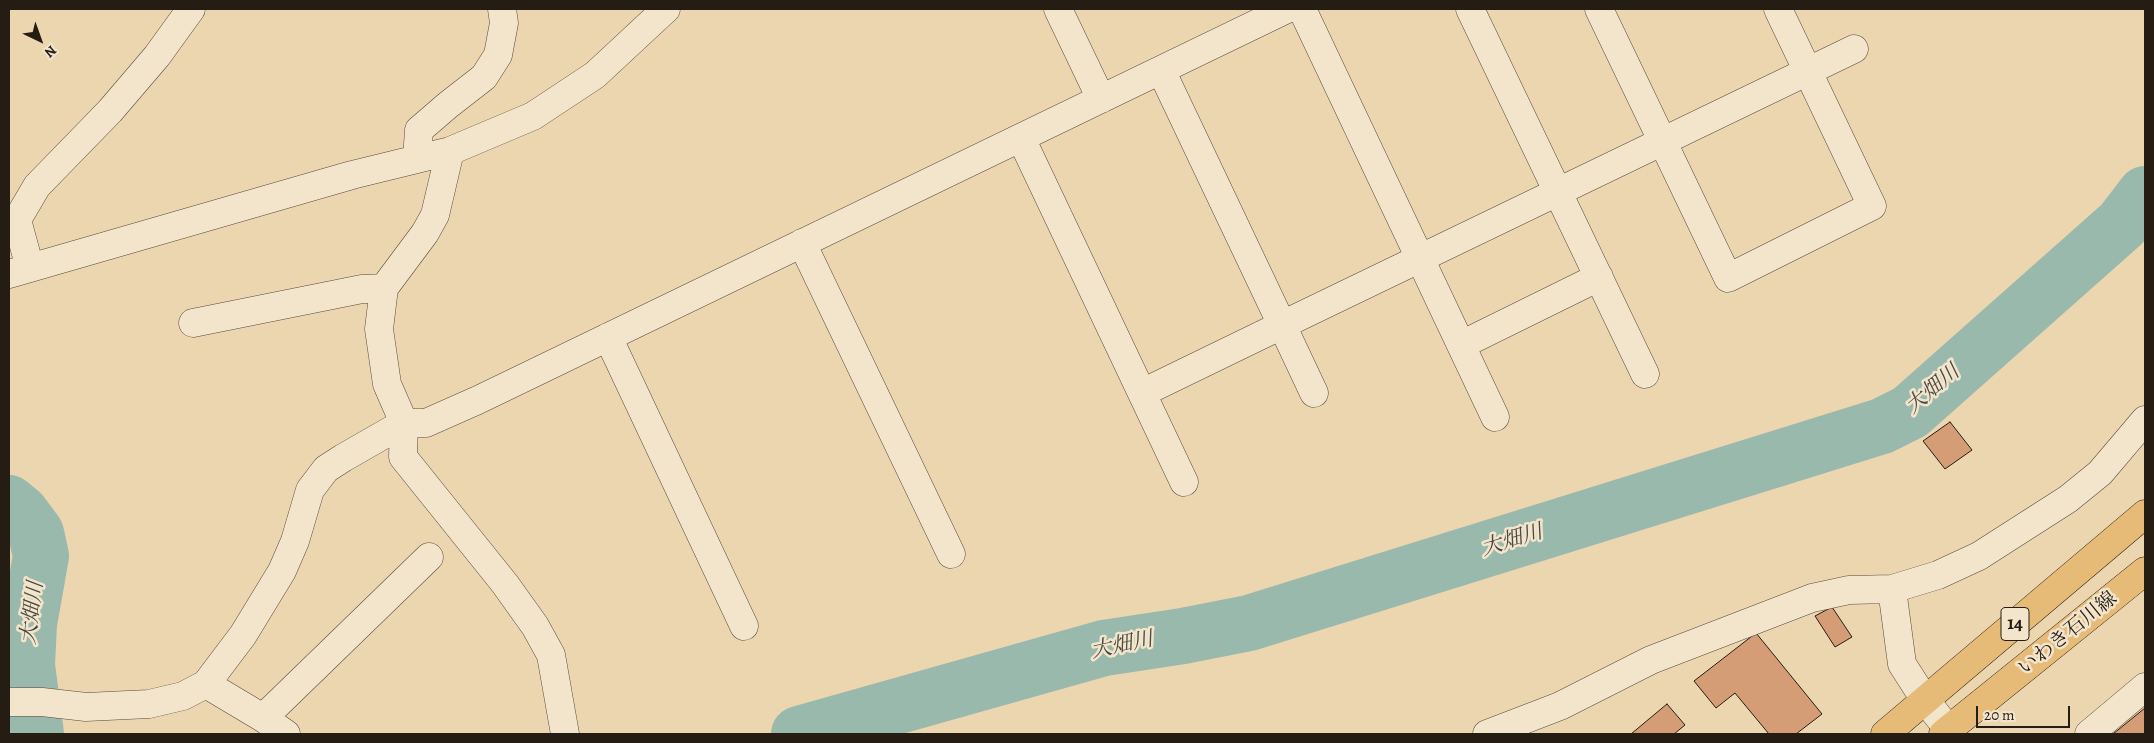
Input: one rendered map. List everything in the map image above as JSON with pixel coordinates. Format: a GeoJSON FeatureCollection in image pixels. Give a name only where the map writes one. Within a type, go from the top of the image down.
{"type":"FeatureCollection","features":[{"type":"Feature","properties":{"kind":"main road","name":"いわき石川線"},"geometry":{"type":"LineString","coordinates":[[1885,734],[2142,523]]}},
{"type":"Feature","properties":{"kind":"main road","name":"いわき石川線"},"geometry":{"type":"LineString","coordinates":[[1946,732],[2145,571]]}},
{"type":"Feature","properties":{"kind":"street"},"geometry":{"type":"LineString","coordinates":[[191,9],[157,56],[110,111],[38,186],[17,220],[19,271],[352,175],[450,150],[540,111],[595,75],[666,9]]}},
{"type":"Feature","properties":{"kind":"street"},"geometry":{"type":"LineString","coordinates":[[417,159],[419,130],[484,77],[498,55],[504,23],[502,9]]}},
{"type":"Feature","properties":{"kind":"street"},"geometry":{"type":"LineString","coordinates":[[1058,9],[1101,99]]}},
{"type":"Feature","properties":{"kind":"street"},"geometry":{"type":"LineString","coordinates":[[11,702],[42,702],[86,707],[149,704],[183,696],[206,684],[243,635],[282,571],[295,541],[310,490],[331,465],[404,423],[426,424],[1287,9]]}},
{"type":"Feature","properties":{"kind":"street"},"geometry":{"type":"LineString","coordinates":[[1302,9],[1495,417]]}},
{"type":"Feature","properties":{"kind":"street"},"geometry":{"type":"LineString","coordinates":[[1470,9],[1645,374]]}},
{"type":"Feature","properties":{"kind":"street"},"geometry":{"type":"LineString","coordinates":[[1599,9],[1728,278],[1872,206],[1778,9]]}},
{"type":"Feature","properties":{"kind":"street"},"geometry":{"type":"LineString","coordinates":[[1142,393],[1854,50]]}},
{"type":"Feature","properties":{"kind":"street"},"geometry":{"type":"LineString","coordinates":[[1160,70],[1314,393]]}},
{"type":"Feature","properties":{"kind":"street"},"geometry":{"type":"LineString","coordinates":[[1021,138],[1184,482]]}},
{"type":"Feature","properties":{"kind":"street"},"geometry":{"type":"LineString","coordinates":[[450,150],[435,215],[425,233],[384,288],[379,329],[387,384],[404,423],[403,457],[505,584],[535,626],[551,655],[565,734]]}},
{"type":"Feature","properties":{"kind":"street"},"geometry":{"type":"LineString","coordinates":[[802,243],[951,554]]}},
{"type":"Feature","properties":{"kind":"street"},"geometry":{"type":"LineString","coordinates":[[1461,345],[1599,277]]}},
{"type":"Feature","properties":{"kind":"street"},"geometry":{"type":"LineString","coordinates":[[193,323],[362,289],[384,288]]}},
{"type":"Feature","properties":{"kind":"street"},"geometry":{"type":"LineString","coordinates":[[608,337],[744,626]]}},
{"type":"Feature","properties":{"kind":"street"},"geometry":{"type":"LineString","coordinates":[[1487,734],[1560,706],[1651,660],[1812,598],[1849,590],[1892,589],[1938,575],[1979,556],[2068,499],[2100,473],[2145,420]]}},
{"type":"Feature","properties":{"kind":"street"},"geometry":{"type":"LineString","coordinates":[[263,718],[429,557]]}},
{"type":"Feature","properties":{"kind":"street"},"geometry":{"type":"LineString","coordinates":[[1892,589],[1902,664],[1946,732]]}},
{"type":"Feature","properties":{"kind":"street"},"geometry":{"type":"LineString","coordinates":[[206,684],[286,734]]}},
{"type":"Feature","properties":{"kind":"street"},"geometry":{"type":"LineString","coordinates":[[2089,734],[2145,687]]}},
{"type":"Feature","properties":{"kind":"building"},"geometry":{"type":"Polygon","coordinates":[[[1950,422],[1972,450],[1945,469],[1923,441],[1950,422]]]}},
{"type":"Feature","properties":{"kind":"building"},"geometry":{"type":"Polygon","coordinates":[[[1832,607],[1852,637],[1835,647],[1815,616],[1832,607]]]}},
{"type":"Feature","properties":{"kind":"building"},"geometry":{"type":"Polygon","coordinates":[[[1756,633],[1822,714],[1796,734],[1769,734],[1735,693],[1716,708],[1694,681],[1756,633]]]}},
{"type":"Feature","properties":{"kind":"building"},"geometry":{"type":"Polygon","coordinates":[[[1667,704],[1685,725],[1674,734],[1631,734],[1667,704]]]}},
{"type":"Feature","properties":{"kind":"building"},"geometry":{"type":"Polygon","coordinates":[[[2145,708],[2145,734],[2113,734],[2145,708]]]}},
{"type":"Feature","properties":{"kind":"waterway","name":"大畑川"},"geometry":{"type":"LineString","coordinates":[[799,734],[1104,648],[1183,636],[1249,623],[1882,426],[1910,412],[2122,224],[2145,194]]}},
{"type":"Feature","properties":{"kind":"waterway","name":"大畑川"},"geometry":{"type":"LineString","coordinates":[[9,503],[21,513],[36,533],[41,556],[29,624],[27,665],[36,734]]}}]}
